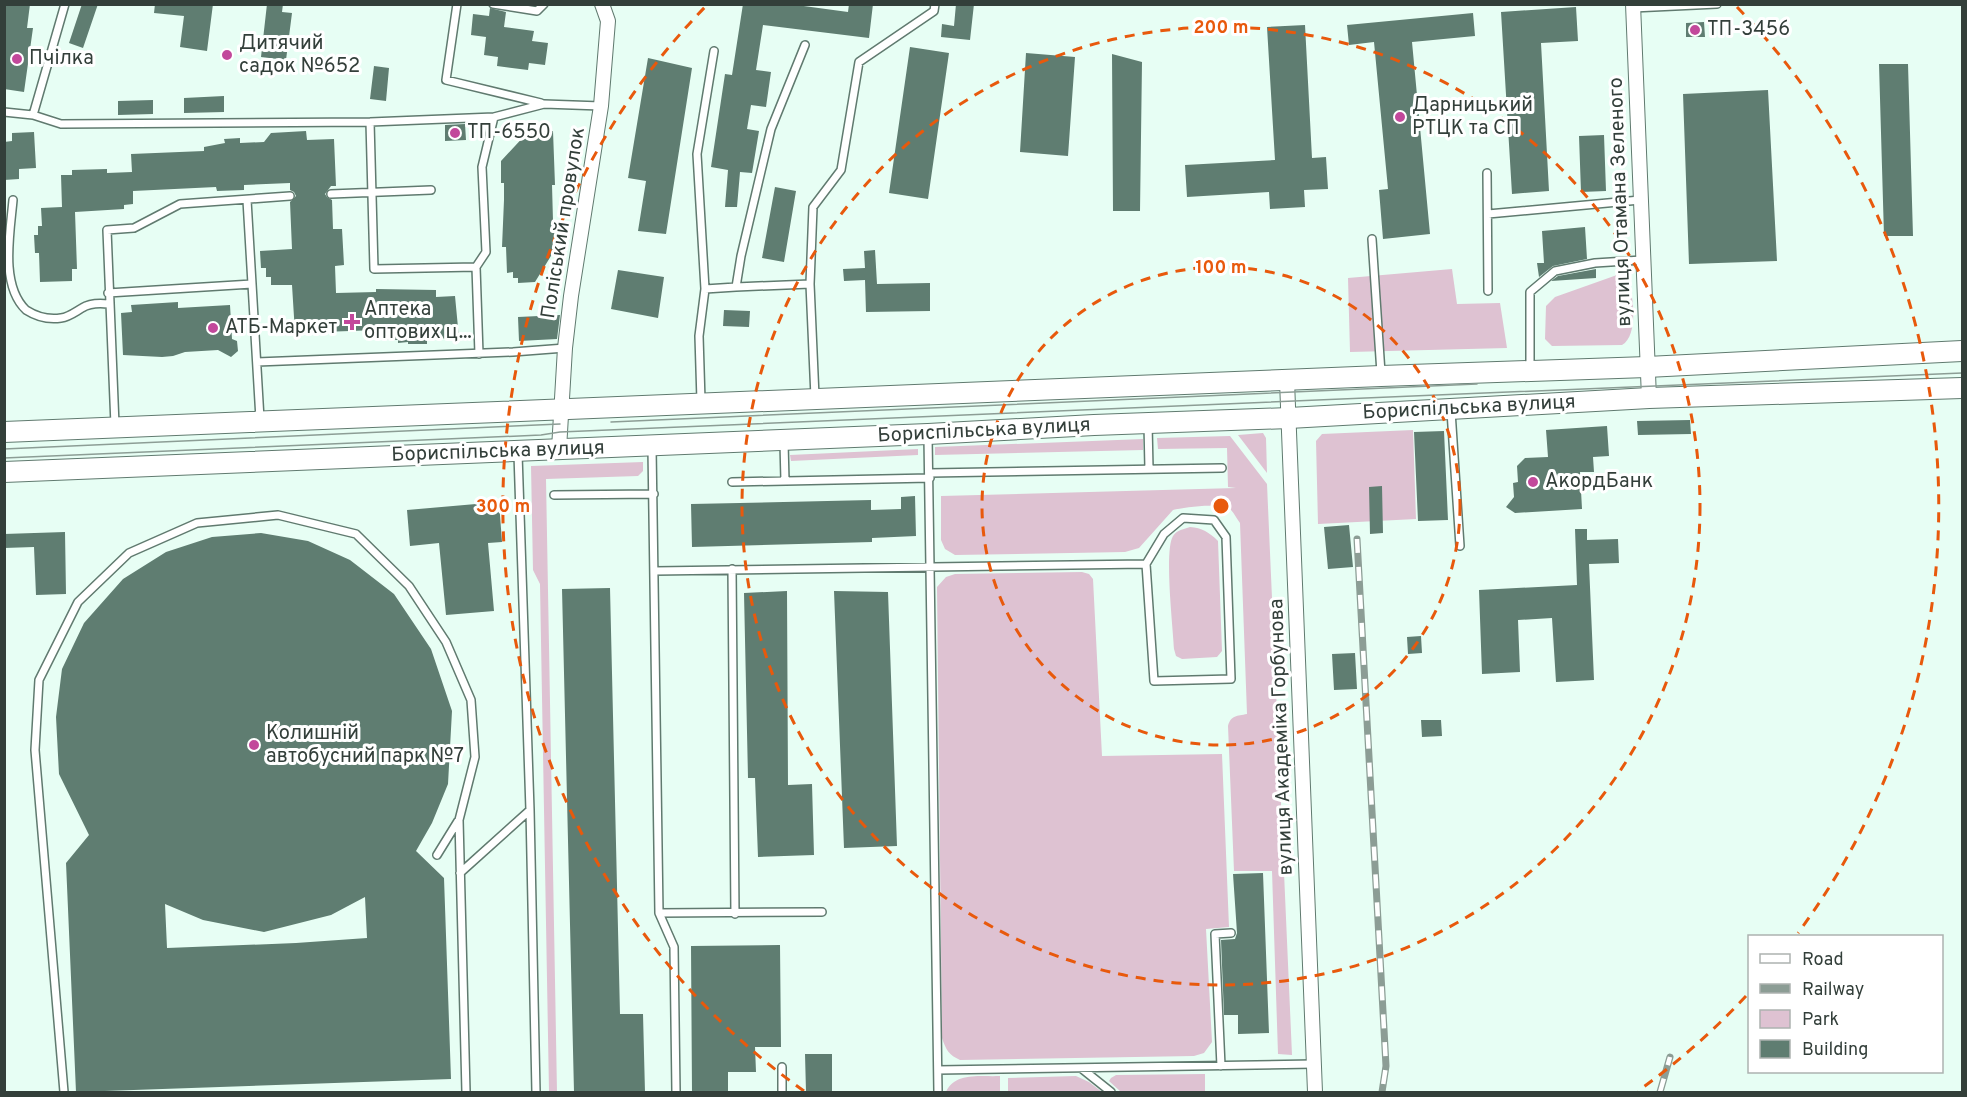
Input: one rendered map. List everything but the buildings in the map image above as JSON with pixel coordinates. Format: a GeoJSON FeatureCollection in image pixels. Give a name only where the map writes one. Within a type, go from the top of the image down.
{"type":"FeatureCollection","features":[{"type":"Feature","properties":{"kind":"main road","name":"Бориспільська вулиця"},"geometry":{"type":"LineString","coordinates":[[4,432],[1647,367],[1962,351]]}},
{"type":"Feature","properties":{"kind":"main road","name":"Бориспільська вулиця"},"geometry":{"type":"LineString","coordinates":[[4,472],[1289,418],[1649,398],[1962,388]]}},
{"type":"Feature","properties":{"kind":"street","name":"Поліський провулок"},"geometry":{"type":"LineString","coordinates":[[560,449],[565,348],[602,106],[608,21],[602,4]]}},
{"type":"Feature","properties":{"kind":"street","name":"вулиця Отамана Зеленого"},"geometry":{"type":"LineString","coordinates":[[1633,6],[1649,398]]}},
{"type":"Feature","properties":{"kind":"street","name":"вулиця Академіка Горбунова"},"geometry":{"type":"LineString","coordinates":[[1287,381],[1315,1092]]}},
{"type":"Feature","properties":{"kind":"lane"},"geometry":{"type":"LineString","coordinates":[[33,115],[65,4]]}},
{"type":"Feature","properties":{"kind":"lane"},"geometry":{"type":"LineString","coordinates":[[457,4],[446,80],[544,104],[602,106]]}},
{"type":"Feature","properties":{"kind":"lane"},"geometry":{"type":"LineString","coordinates":[[493,4],[537,10],[544,4]]}},
{"type":"Feature","properties":{"kind":"lane"},"geometry":{"type":"LineString","coordinates":[[815,399],[810,284],[813,207],[842,170],[859,62],[934,10],[935,4]]}},
{"type":"Feature","properties":{"kind":"lane"},"geometry":{"type":"LineString","coordinates":[[1633,6],[1717,4]]}},
{"type":"Feature","properties":{"kind":"lane"},"geometry":{"type":"LineString","coordinates":[[736,287],[741,256],[771,129],[805,45]]}},
{"type":"Feature","properties":{"kind":"lane"},"geometry":{"type":"LineString","coordinates":[[701,403],[699,336],[705,289],[696,154],[714,51]]}},
{"type":"Feature","properties":{"kind":"lane"},"geometry":{"type":"LineString","coordinates":[[4,112],[33,115],[61,124],[370,122],[494,117],[544,104]]}},
{"type":"Feature","properties":{"kind":"lane"},"geometry":{"type":"LineString","coordinates":[[479,354],[476,267],[486,252],[482,167],[494,117]]}},
{"type":"Feature","properties":{"kind":"lane"},"geometry":{"type":"LineString","coordinates":[[370,122],[374,269],[476,267]]}},
{"type":"Feature","properties":{"kind":"lane"},"geometry":{"type":"LineString","coordinates":[[1487,173],[1488,291]]}},
{"type":"Feature","properties":{"kind":"lane"},"geometry":{"type":"LineString","coordinates":[[331,194],[430,190]]}},
{"type":"Feature","properties":{"kind":"lane"},"geometry":{"type":"LineString","coordinates":[[115,428],[108,304],[107,230],[134,228],[180,204],[290,196]]}},
{"type":"Feature","properties":{"kind":"lane"},"geometry":{"type":"LineString","coordinates":[[13,200],[7,257],[11,291],[18,303],[33,315],[46,319],[63,318],[94,303],[108,304]]}},
{"type":"Feature","properties":{"kind":"lane"},"geometry":{"type":"LineString","coordinates":[[247,200],[260,422]]}},
{"type":"Feature","properties":{"kind":"lane"},"geometry":{"type":"LineString","coordinates":[[1488,214],[1640,200]]}},
{"type":"Feature","properties":{"kind":"lane"},"geometry":{"type":"LineString","coordinates":[[1372,239],[1381,376]]}},
{"type":"Feature","properties":{"kind":"lane"},"geometry":{"type":"LineString","coordinates":[[1530,371],[1530,292],[1555,271],[1595,263],[1642,260]]}},
{"type":"Feature","properties":{"kind":"lane"},"geometry":{"type":"LineString","coordinates":[[108,293],[252,284]]}},
{"type":"Feature","properties":{"kind":"lane"},"geometry":{"type":"LineString","coordinates":[[705,289],[810,284]]}},
{"type":"Feature","properties":{"kind":"lane"},"geometry":{"type":"LineString","coordinates":[[257,362],[479,354],[565,348]]}},
{"type":"Feature","properties":{"kind":"lane"},"geometry":{"type":"LineString","coordinates":[[1451,409],[1460,546]]}},
{"type":"Feature","properties":{"kind":"lane"},"geometry":{"type":"LineString","coordinates":[[1148,423],[1149,469]]}},
{"type":"Feature","properties":{"kind":"lane"},"geometry":{"type":"LineString","coordinates":[[928,434],[932,567],[938,1092]]}},
{"type":"Feature","properties":{"kind":"lane"},"geometry":{"type":"LineString","coordinates":[[784,440],[785,481]]}},
{"type":"Feature","properties":{"kind":"lane"},"geometry":{"type":"LineString","coordinates":[[652,446],[659,913],[674,947],[676,1092]]}},
{"type":"Feature","properties":{"kind":"lane"},"geometry":{"type":"LineString","coordinates":[[518,451],[530,810],[536,1092]]}},
{"type":"Feature","properties":{"kind":"lane"},"geometry":{"type":"LineString","coordinates":[[732,482],[1222,468]]}},
{"type":"Feature","properties":{"kind":"lane"},"geometry":{"type":"LineString","coordinates":[[554,495],[654,494]]}},
{"type":"Feature","properties":{"kind":"lane"},"geometry":{"type":"LineString","coordinates":[[64,1092],[35,750],[39,680],[78,602],[129,552],[197,523],[278,515],[356,534],[409,586],[446,642],[471,700],[476,757],[459,820],[466,1092]]}},
{"type":"Feature","properties":{"kind":"lane"},"geometry":{"type":"LineString","coordinates":[[1183,518],[1214,520],[1226,537],[1231,679],[1154,681],[1146,564],[1164,534],[1183,518]]}},
{"type":"Feature","properties":{"kind":"lane"},"geometry":{"type":"LineString","coordinates":[[655,570],[1146,564]]}},
{"type":"Feature","properties":{"kind":"lane"},"geometry":{"type":"LineString","coordinates":[[732,569],[735,914]]}},
{"type":"Feature","properties":{"kind":"lane"},"geometry":{"type":"LineString","coordinates":[[460,873],[530,810]]}},
{"type":"Feature","properties":{"kind":"lane"},"geometry":{"type":"LineString","coordinates":[[437,855],[459,820]]}},
{"type":"Feature","properties":{"kind":"lane"},"geometry":{"type":"LineString","coordinates":[[659,913],[822,912]]}},
{"type":"Feature","properties":{"kind":"lane"},"geometry":{"type":"LineString","coordinates":[[1221,1066],[1215,934],[1231,933]]}},
{"type":"Feature","properties":{"kind":"lane"},"geometry":{"type":"LineString","coordinates":[[938,1070],[1314,1064]]}},
{"type":"Feature","properties":{"kind":"lane"},"geometry":{"type":"LineString","coordinates":[[782,1067],[782,1092]]}},
{"type":"Feature","properties":{"kind":"lane"},"geometry":{"type":"LineString","coordinates":[[1081,1068],[1111,1092]]}},
{"type":"Feature","properties":{"kind":"green space"},"geometry":{"type":"Polygon","coordinates":[[[1452,269],[1457,304],[1500,303],[1507,348],[1350,352],[1348,278],[1452,269]]]}},
{"type":"Feature","properties":{"kind":"green space"},"geometry":{"type":"Polygon","coordinates":[[[1617,275],[1628,278],[1633,304],[1631,333],[1622,345],[1552,346],[1545,339],[1546,306],[1555,297],[1617,275]]]}},
{"type":"Feature","properties":{"kind":"green space"},"geometry":{"type":"Polygon","coordinates":[[[1413,430],[1416,519],[1318,524],[1316,441],[1322,434],[1413,430]]]}},
{"type":"Feature","properties":{"kind":"green space"},"geometry":{"type":"Polygon","coordinates":[[[1263,433],[1266,438],[1267,473],[1238,435],[1263,433]]]}},
{"type":"Feature","properties":{"kind":"green space"},"geometry":{"type":"Polygon","coordinates":[[[1230,436],[1267,484],[1292,1055],[1278,1054],[1272,871],[1234,871],[1228,726],[1233,718],[1247,714],[1240,523],[1234,514],[1231,510],[1220,506],[1173,510],[1139,548],[1125,552],[955,555],[945,549],[941,540],[941,496],[1236,488],[1228,487],[1227,448],[1158,449],[1157,438],[1230,436]]]}},
{"type":"Feature","properties":{"kind":"green space"},"geometry":{"type":"Polygon","coordinates":[[[1143,439],[1143,450],[935,455],[935,447],[1143,439]]]}},
{"type":"Feature","properties":{"kind":"green space"},"geometry":{"type":"Polygon","coordinates":[[[918,449],[918,455],[791,461],[790,455],[918,449]]]}},
{"type":"Feature","properties":{"kind":"green space"},"geometry":{"type":"Polygon","coordinates":[[[643,462],[643,471],[638,476],[546,479],[557,1092],[549,1092],[540,584],[533,570],[531,466],[643,462]]]}},
{"type":"Feature","properties":{"kind":"green space"},"geometry":{"type":"Polygon","coordinates":[[[1190,527],[1205,531],[1218,541],[1222,651],[1217,657],[1182,659],[1176,656],[1174,649],[1169,573],[1170,544],[1175,534],[1190,527]]]}},
{"type":"Feature","properties":{"kind":"green space"},"geometry":{"type":"Polygon","coordinates":[[[1082,572],[1089,574],[1093,579],[1102,756],[1222,754],[1229,927],[1206,929],[1212,1042],[1204,1053],[1194,1056],[960,1060],[948,1052],[942,1038],[937,587],[946,577],[955,574],[1082,572]]]}},
{"type":"Feature","properties":{"kind":"green space"},"geometry":{"type":"Polygon","coordinates":[[[1205,1074],[1205,1092],[1121,1092],[1109,1081],[1116,1075],[1205,1074]]]}},
{"type":"Feature","properties":{"kind":"green space"},"geometry":{"type":"Polygon","coordinates":[[[1000,1076],[1000,1092],[946,1092],[955,1081],[962,1078],[1000,1076]]]}},
{"type":"Feature","properties":{"kind":"green space"},"geometry":{"type":"Polygon","coordinates":[[[1076,1076],[1102,1092],[1008,1092],[1008,1078],[1076,1076]]]}},
{"type":"Feature","properties":{"kind":"tram line"},"geometry":{"type":"LineString","coordinates":[[4,458],[541,435],[560,432],[1962,373]]}},
{"type":"Feature","properties":{"kind":"tram line"},"geometry":{"type":"LineString","coordinates":[[611,422],[1477,384]]}},
{"type":"Feature","properties":{"kind":"tram line"},"geometry":{"type":"LineString","coordinates":[[4,449],[560,424]]}},
{"type":"Feature","properties":{"kind":"railway"},"geometry":{"type":"LineString","coordinates":[[1357,539],[1386,1066],[1382,1092]]}},
{"type":"Feature","properties":{"kind":"railway"},"geometry":{"type":"LineString","coordinates":[[1660,1092],[1670,1057]]}},
{"type":"Feature","properties":{"kind":"place","name":"ТП-3456"},"geometry":{"type":"Point","coordinates":[1695,30]}},
{"type":"Feature","properties":{"kind":"place","name":"Дитячий садок №652"},"geometry":{"type":"Point","coordinates":[227,55]}},
{"type":"Feature","properties":{"kind":"place","name":"Пчілка"},"geometry":{"type":"Point","coordinates":[17,59]}},
{"type":"Feature","properties":{"kind":"place","name":"Дарницький РТЦК та СП"},"geometry":{"type":"Point","coordinates":[1400,117]}},
{"type":"Feature","properties":{"kind":"place","name":"ТП-6550"},"geometry":{"type":"Point","coordinates":[455,133]}},
{"type":"Feature","properties":{"kind":"place","name":"Аптека оптових ц..."},"geometry":{"type":"Point","coordinates":[352,322]}},
{"type":"Feature","properties":{"kind":"place","name":"АТБ-Маркет"},"geometry":{"type":"Point","coordinates":[213,328]}},
{"type":"Feature","properties":{"kind":"place","name":"АкордБанк"},"geometry":{"type":"Point","coordinates":[1533,482]}},
{"type":"Feature","properties":{"kind":"place","name":"Колишній автобусний парк №7"},"geometry":{"type":"Point","coordinates":[254,745]}}]}
